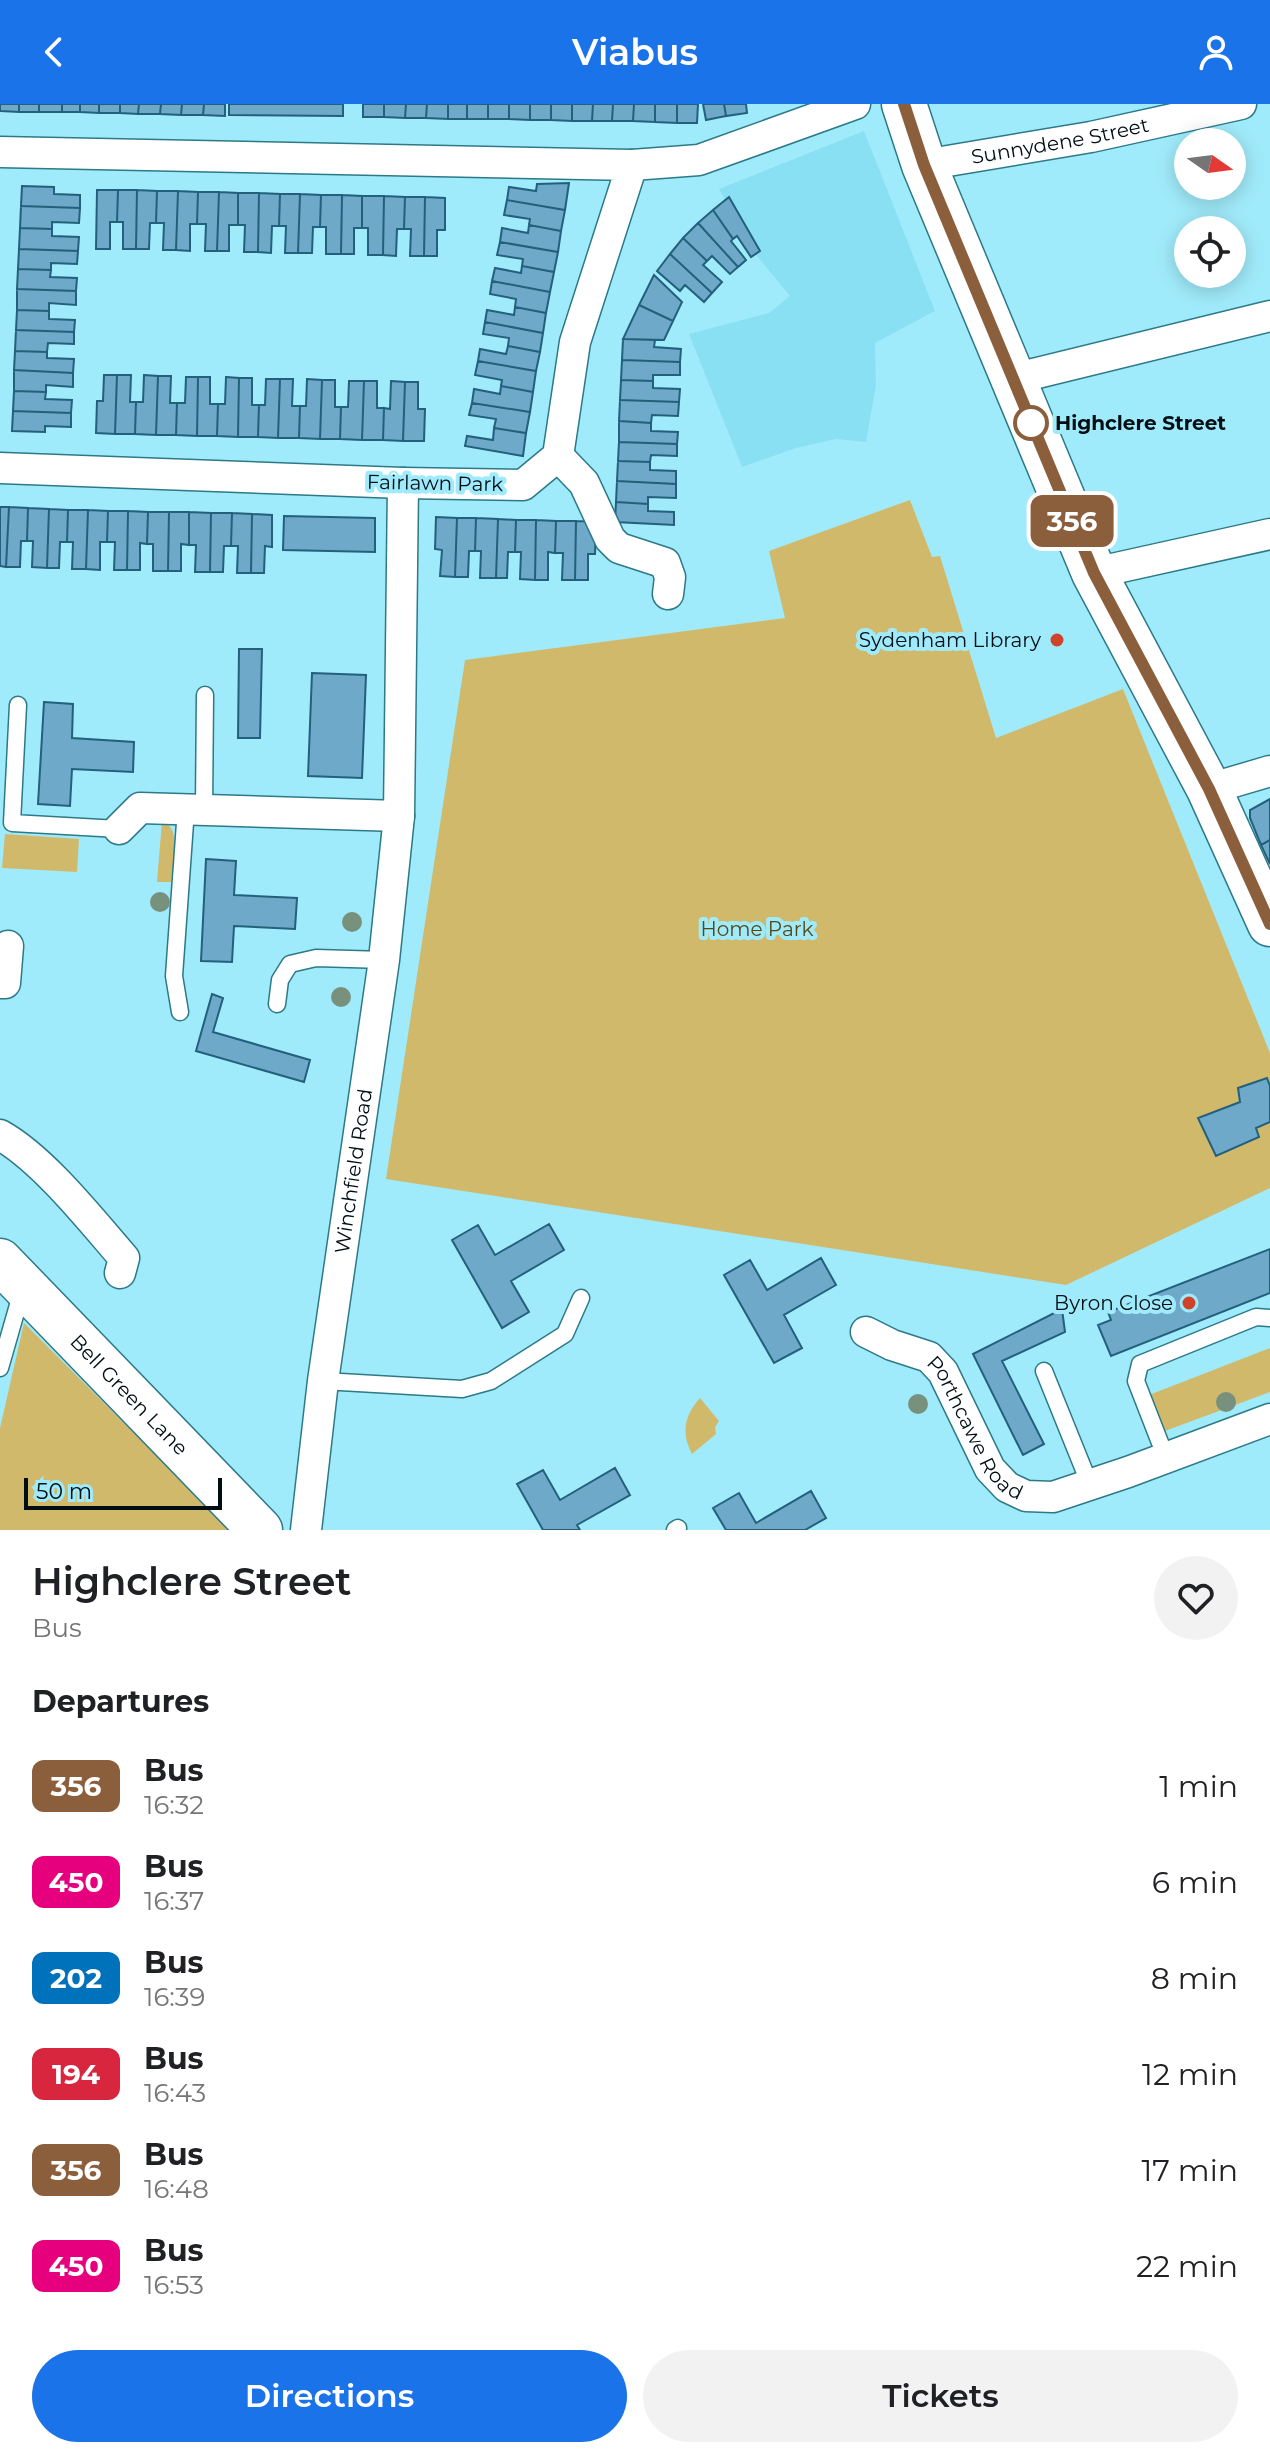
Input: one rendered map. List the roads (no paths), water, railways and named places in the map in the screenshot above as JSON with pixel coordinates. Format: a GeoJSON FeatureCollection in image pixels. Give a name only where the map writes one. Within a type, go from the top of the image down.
{"type":"FeatureCollection","features":[{"type":"Feature","properties":{"kind":"main road"},"geometry":{"type":"LineString","coordinates":[[904,104],[924,165],[1094,573],[1209,789],[1270,924]]}},
{"type":"Feature","properties":{"kind":"main road","name":"Bell Green Lane"},"geometry":{"type":"LineString","coordinates":[[12,1273],[260,1530]]}},
{"type":"Feature","properties":{"kind":"street"},"geometry":{"type":"LineString","coordinates":[[0,152],[632,165],[699,160],[855,104]]}},
{"type":"Feature","properties":{"kind":"street","name":"Sunnydene Street"},"geometry":{"type":"LineString","coordinates":[[924,165],[1091,137],[1241,104]]}},
{"type":"Feature","properties":{"kind":"street"},"geometry":{"type":"LineString","coordinates":[[632,165],[575,342],[558,456],[584,483],[610,539],[619,548],[665,563],[670,577],[668,594]]}},
{"type":"Feature","properties":{"kind":"street"},"geometry":{"type":"LineString","coordinates":[[1013,379],[1270,316]]}},
{"type":"Feature","properties":{"kind":"street","name":"Fairlawn Park"},"geometry":{"type":"LineString","coordinates":[[0,468],[523,485],[558,456]]}},
{"type":"Feature","properties":{"kind":"street","name":"Winchfield Road"},"geometry":{"type":"LineString","coordinates":[[306,1530],[323,1381],[384,960],[399,816],[403,483]]}},
{"type":"Feature","properties":{"kind":"street"},"geometry":{"type":"LineString","coordinates":[[1094,573],[1270,534]]}},
{"type":"Feature","properties":{"kind":"street"},"geometry":{"type":"LineString","coordinates":[[1209,789],[1270,771]]}},
{"type":"Feature","properties":{"kind":"street"},"geometry":{"type":"LineString","coordinates":[[119,829],[140,808],[399,816]]}},
{"type":"Feature","properties":{"kind":"street"},"geometry":{"type":"LineString","coordinates":[[0,983],[5,983],[8,946]]}},
{"type":"Feature","properties":{"kind":"street"},"geometry":{"type":"LineString","coordinates":[[0,1135],[21,1147],[99,1229],[124,1258],[120,1273]]}},
{"type":"Feature","properties":{"kind":"street","name":"Porthcawe Road"},"geometry":{"type":"LineString","coordinates":[[866,1332],[892,1345],[929,1357],[943,1372],[990,1469],[1007,1487],[1026,1496],[1053,1497],[1270,1419]]}},
{"type":"Feature","properties":{"kind":"lane"},"geometry":{"type":"LineString","coordinates":[[180,1012],[174,976],[195,809],[205,695]]}},
{"type":"Feature","properties":{"kind":"lane"},"geometry":{"type":"LineString","coordinates":[[18,705],[12,823],[119,829]]}},
{"type":"Feature","properties":{"kind":"lane"},"geometry":{"type":"LineString","coordinates":[[277,1004],[280,980],[290,964],[316,958],[384,960]]}},
{"type":"Feature","properties":{"kind":"lane"},"geometry":{"type":"LineString","coordinates":[[0,1368],[12,1273]]}},
{"type":"Feature","properties":{"kind":"lane"},"geometry":{"type":"LineString","coordinates":[[323,1381],[462,1389],[491,1381],[565,1334],[581,1298]]}},
{"type":"Feature","properties":{"kind":"lane"},"geometry":{"type":"LineString","coordinates":[[1166,1458],[1136,1381],[1140,1364],[1256,1317],[1270,1318]]}},
{"type":"Feature","properties":{"kind":"lane"},"geometry":{"type":"LineString","coordinates":[[1044,1371],[1090,1485]]}},
{"type":"Feature","properties":{"kind":"place","name":"Highclere Street"},"geometry":{"type":"Point","coordinates":[1031,423]}},
{"type":"Feature","properties":{"kind":"place","name":"Sydenham Library"},"geometry":{"type":"Point","coordinates":[1057,640]}},
{"type":"Feature","properties":{"kind":"place","name":"Byron Close"},"geometry":{"type":"Point","coordinates":[1189,1303]}},
{"type":"Feature","properties":{"kind":"park label","name":"Home Park"},"geometry":{"type":"Point","coordinates":[757,929]}}]}
